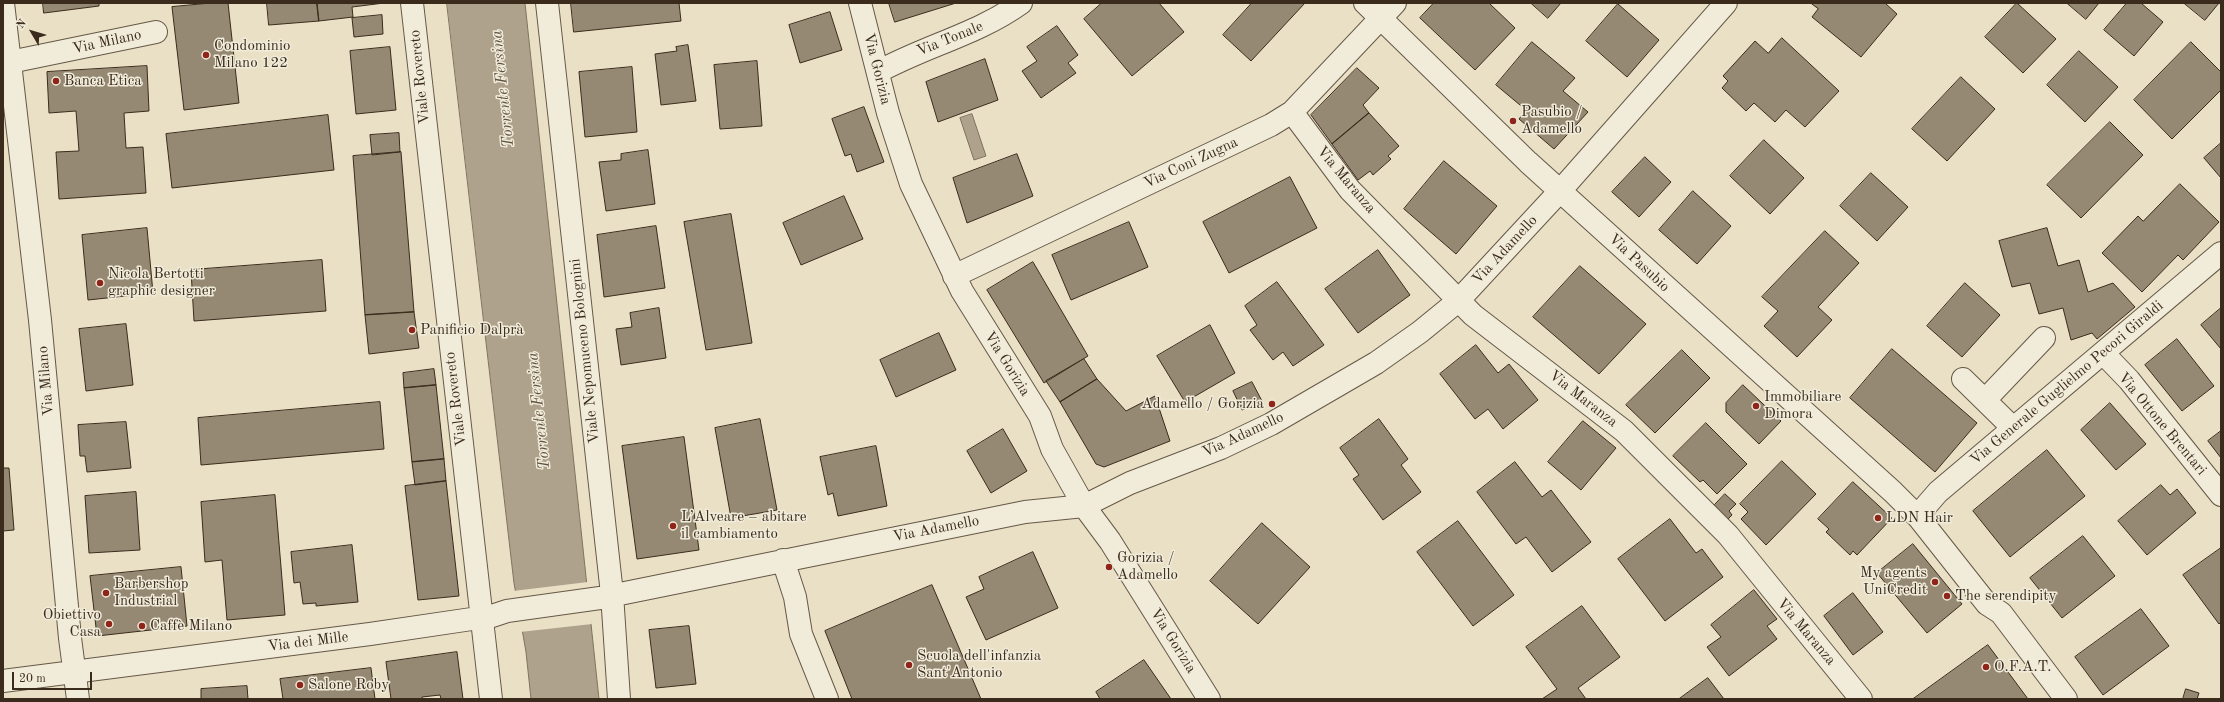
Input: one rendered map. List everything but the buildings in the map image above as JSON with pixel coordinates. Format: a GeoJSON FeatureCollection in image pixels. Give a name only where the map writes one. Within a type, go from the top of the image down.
{"type":"FeatureCollection","features":[{"type":"Feature","properties":{"kind":"street","name":"Via Milano"},"geometry":{"type":"LineString","coordinates":[[3,3],[40,320],[74,672],[78,699]]}},
{"type":"Feature","properties":{"kind":"street","name":"Viale Rovereto"},"geometry":{"type":"LineString","coordinates":[[412,3],[491,699]]}},
{"type":"Feature","properties":{"kind":"street","name":"Viale Nepomuceno Bolognini"},"geometry":{"type":"LineString","coordinates":[[547,3],[606,596],[619,699]]}},
{"type":"Feature","properties":{"kind":"street","name":"Via Gorizia"},"geometry":{"type":"LineString","coordinates":[[860,3],[888,113],[911,184],[954,276],[1040,416],[1052,449],[1084,506],[1110,541],[1209,699]]}},
{"type":"Feature","properties":{"kind":"street","name":"Via Tonale"},"geometry":{"type":"LineString","coordinates":[[878,72],[904,57],[984,26],[1003,16],[1021,3]]}},
{"type":"Feature","properties":{"kind":"street","name":"Via Pasubio"},"geometry":{"type":"LineString","coordinates":[[1365,3],[1388,11],[1560,191],[1893,492],[1919,518],[1987,604]]}},
{"type":"Feature","properties":{"kind":"street","name":"Via Adamello"},"geometry":{"type":"LineString","coordinates":[[606,596],[1025,512],[1084,506],[1130,483],[1221,448],[1271,424],[1376,363],[1437,319],[1458,300],[1560,191],[1726,3]]}},
{"type":"Feature","properties":{"kind":"street","name":"Via Coni Zugna"},"geometry":{"type":"LineString","coordinates":[[954,276],[1271,125],[1292,112],[1388,11]]}},
{"type":"Feature","properties":{"kind":"street","name":"Via Milano"},"geometry":{"type":"LineString","coordinates":[[10,62],[156,32]]}},
{"type":"Feature","properties":{"kind":"street","name":"Via Maranza"},"geometry":{"type":"LineString","coordinates":[[1292,112],[1350,190],[1473,315],[1624,431],[1728,535],[1861,699]]}},
{"type":"Feature","properties":{"kind":"street","name":"Via Generale Guglielmo Pecori Giraldi"},"geometry":{"type":"LineString","coordinates":[[1919,518],[1924,507],[1938,492],[2221,253]]}},
{"type":"Feature","properties":{"kind":"street"},"geometry":{"type":"LineString","coordinates":[[1985,400],[2044,338]]}},
{"type":"Feature","properties":{"kind":"street","name":"Via Ottone Brentari"},"geometry":{"type":"LineString","coordinates":[[2103,353],[2129,380],[2221,495]]}},
{"type":"Feature","properties":{"kind":"street"},"geometry":{"type":"LineString","coordinates":[[1962,379],[2013,428]]}},
{"type":"Feature","properties":{"kind":"street"},"geometry":{"type":"LineString","coordinates":[[783,560],[795,597],[801,634],[827,699]]}},
{"type":"Feature","properties":{"kind":"street","name":"Via dei Mille"},"geometry":{"type":"LineString","coordinates":[[3,681],[370,634],[606,596]]}},
{"type":"Feature","properties":{"kind":"street"},"geometry":{"type":"LineString","coordinates":[[1987,604],[1990,619],[2048,699]]}},
{"type":"Feature","properties":{"kind":"street"},"geometry":{"type":"LineString","coordinates":[[1987,604],[2001,613],[2066,699]]}},
{"type":"Feature","properties":{"kind":"water","name":"Torrente Fersina"},"geometry":{"type":"Polygon","coordinates":[[[447,3],[525,3],[599,699],[531,699],[526,652],[514,583],[447,3]]]}},
{"type":"Feature","properties":{"kind":"water"},"geometry":{"type":"Polygon","coordinates":[[[972,114],[986,156],[974,160],[960,118],[972,114]]]}},
{"type":"Feature","properties":{"kind":"pier"},"geometry":{"type":"Polygon","coordinates":[[[588,582],[592,624],[520,632],[513,591],[588,582]]]}},
{"type":"Feature","properties":{"kind":"place","name":"Condominio Milano 122"},"geometry":{"type":"Point","coordinates":[206,55]}},
{"type":"Feature","properties":{"kind":"place","name":"Banca Etica"},"geometry":{"type":"Point","coordinates":[56,81]}},
{"type":"Feature","properties":{"kind":"place","name":"Pasubio / Adamello"},"geometry":{"type":"Point","coordinates":[1513,121]}},
{"type":"Feature","properties":{"kind":"place","name":"Nicola Bertotti graphic designer"},"geometry":{"type":"Point","coordinates":[100,283]}},
{"type":"Feature","properties":{"kind":"place","name":"Panificio Dalprà"},"geometry":{"type":"Point","coordinates":[412,330]}},
{"type":"Feature","properties":{"kind":"place","name":"Adamello / Gorizia"},"geometry":{"type":"Point","coordinates":[1272,404]}},
{"type":"Feature","properties":{"kind":"place","name":"Immobiliare Dimora"},"geometry":{"type":"Point","coordinates":[1756,406]}},
{"type":"Feature","properties":{"kind":"place","name":"LDN Hair"},"geometry":{"type":"Point","coordinates":[1878,518]}},
{"type":"Feature","properties":{"kind":"place","name":"L’Alveare – abitare il cambiamento"},"geometry":{"type":"Point","coordinates":[673,526]}},
{"type":"Feature","properties":{"kind":"place","name":"Gorizia / Adamello"},"geometry":{"type":"Point","coordinates":[1109,567]}},
{"type":"Feature","properties":{"kind":"place","name":"My agents UniCredit"},"geometry":{"type":"Point","coordinates":[1935,582]}},
{"type":"Feature","properties":{"kind":"place","name":"Barbershop Industrial"},"geometry":{"type":"Point","coordinates":[106,593]}},
{"type":"Feature","properties":{"kind":"place","name":"The serendipity"},"geometry":{"type":"Point","coordinates":[1947,596]}},
{"type":"Feature","properties":{"kind":"place","name":"Obiettivo Casa"},"geometry":{"type":"Point","coordinates":[109,624]}},
{"type":"Feature","properties":{"kind":"place","name":"Caffè Milano"},"geometry":{"type":"Point","coordinates":[142,626]}},
{"type":"Feature","properties":{"kind":"place","name":"Scuola dell'infanzia Sant'Antonio"},"geometry":{"type":"Point","coordinates":[909,665]}},
{"type":"Feature","properties":{"kind":"place","name":"O.F.A.T."},"geometry":{"type":"Point","coordinates":[1986,667]}},
{"type":"Feature","properties":{"kind":"place","name":"Salone Roby"},"geometry":{"type":"Point","coordinates":[300,685]}}]}
